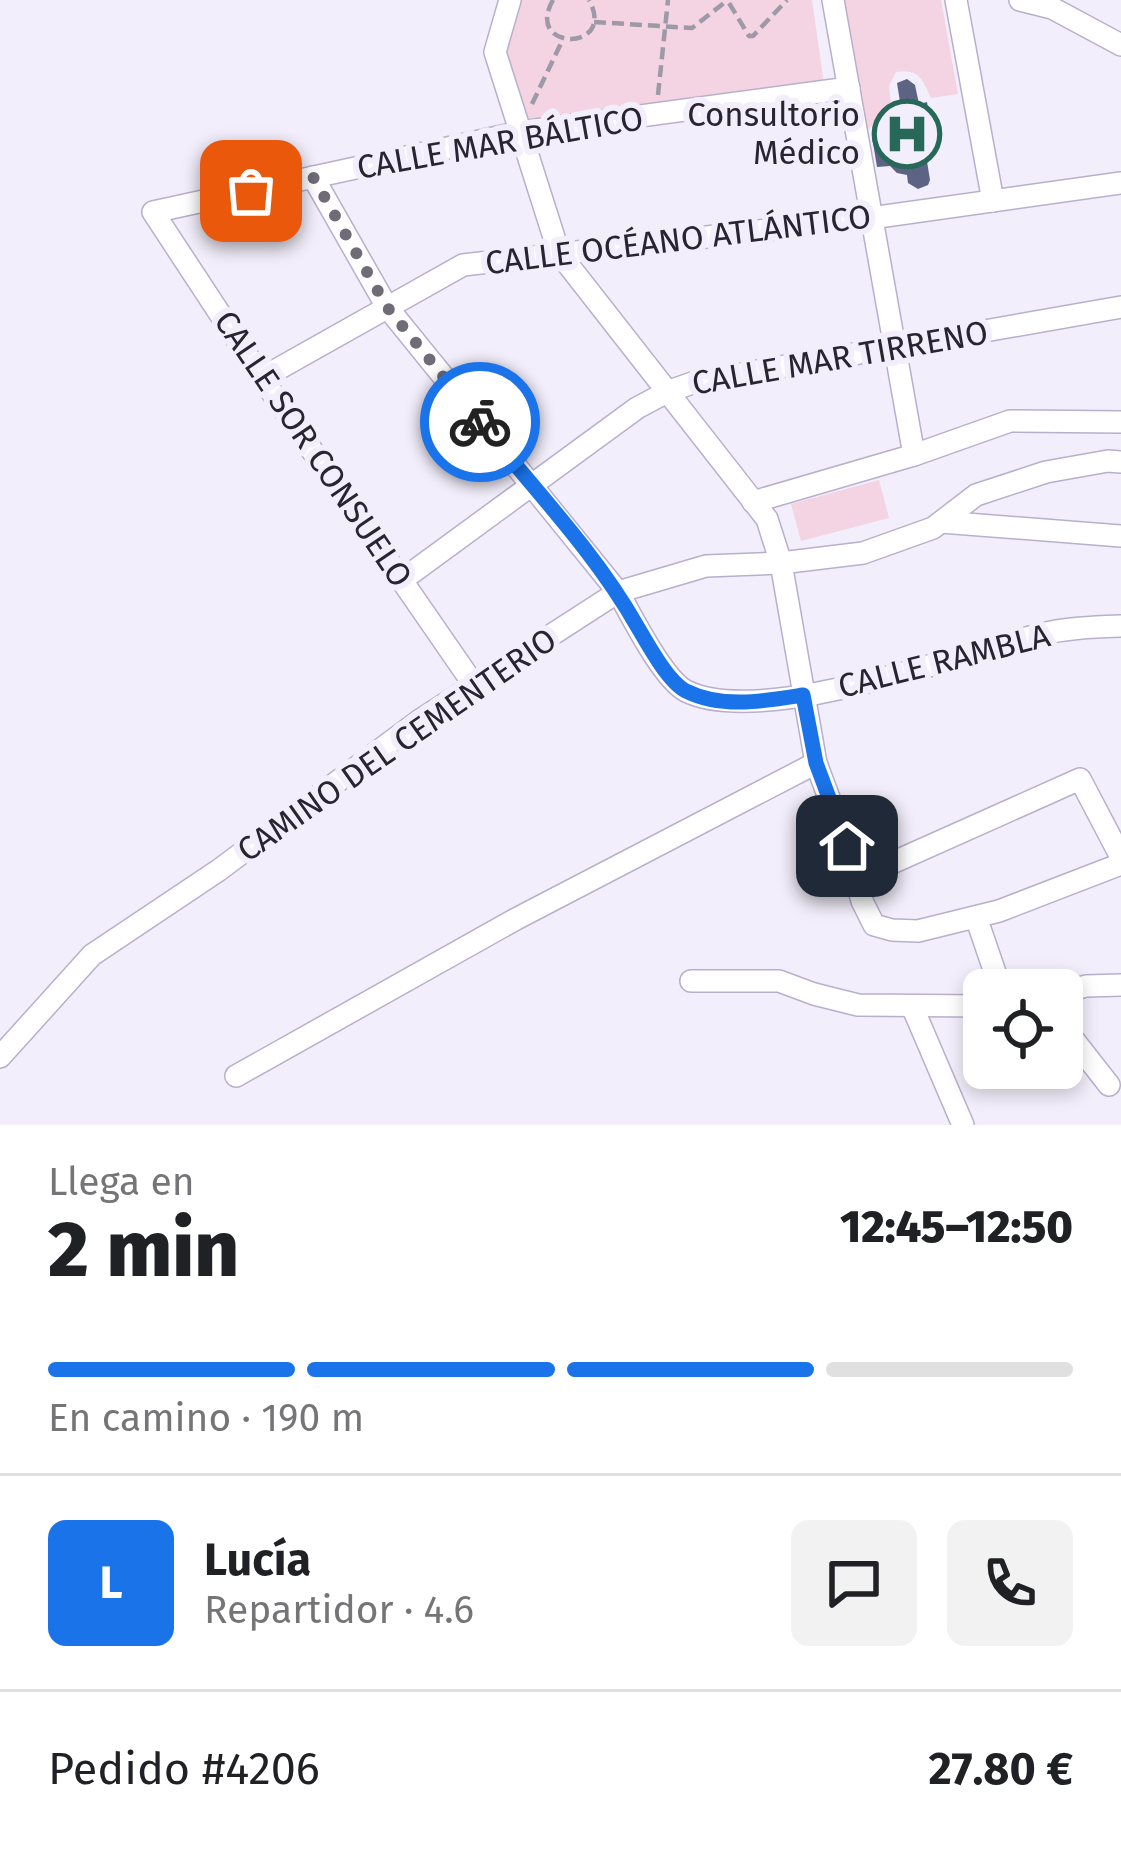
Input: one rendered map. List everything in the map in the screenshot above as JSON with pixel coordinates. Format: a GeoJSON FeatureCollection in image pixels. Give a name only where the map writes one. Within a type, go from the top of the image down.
{"type":"FeatureCollection","features":[{"type":"Feature","properties":{"kind":"street"},"geometry":{"type":"LineString","coordinates":[[509,0],[495,52],[559,254],[767,519],[781,563],[816,763],[862,902],[874,925],[918,931],[999,911],[1121,860],[1080,778],[856,879]]}},
{"type":"Feature","properties":{"kind":"street"},"geometry":{"type":"LineString","coordinates":[[833,0],[914,454]]}},
{"type":"Feature","properties":{"kind":"street"},"geometry":{"type":"LineString","coordinates":[[956,0],[992,201]]}},
{"type":"Feature","properties":{"kind":"street"},"geometry":{"type":"LineString","coordinates":[[1020,0],[1052,4],[1121,45]]}},
{"type":"Feature","properties":{"kind":"street","name":"CALLE MAR BÁLTICO"},"geometry":{"type":"LineString","coordinates":[[153,212],[521,132],[848,88]]}},
{"type":"Feature","properties":{"kind":"street","name":"CALLE RAMBLA"},"geometry":{"type":"LineString","coordinates":[[313,177],[387,307],[618,592],[648,645],[681,689],[716,702],[768,701],[895,675],[1043,633],[1121,626]]}},
{"type":"Feature","properties":{"kind":"street","name":"CALLE OCÉANO ATLÁNTICO"},"geometry":{"type":"LineString","coordinates":[[262,378],[463,266],[1121,183]]}},
{"type":"Feature","properties":{"kind":"street","name":"CALLE SOR CONSUELO"},"geometry":{"type":"LineString","coordinates":[[153,212],[474,685]]}},
{"type":"Feature","properties":{"kind":"street","name":"CALLE MAR TIRRENO"},"geometry":{"type":"LineString","coordinates":[[402,580],[637,408],[667,392],[694,382],[1121,307]]}},
{"type":"Feature","properties":{"kind":"street"},"geometry":{"type":"LineString","coordinates":[[753,502],[1010,421],[1121,422]]}},
{"type":"Feature","properties":{"kind":"street","name":"CAMINO DEL CEMENTERIO"},"geometry":{"type":"LineString","coordinates":[[0,1058],[92,955],[219,870],[420,720],[618,592],[706,566],[863,553],[933,528],[976,495],[1046,472],[1121,463]]}},
{"type":"Feature","properties":{"kind":"street"},"geometry":{"type":"LineString","coordinates":[[941,522],[1121,536]]}},
{"type":"Feature","properties":{"kind":"street"},"geometry":{"type":"LineString","coordinates":[[236,1076],[516,919],[816,763]]}},
{"type":"Feature","properties":{"kind":"street"},"geometry":{"type":"LineString","coordinates":[[976,917],[994,969]]}},
{"type":"Feature","properties":{"kind":"street"},"geometry":{"type":"LineString","coordinates":[[691,981],[779,981],[858,1005],[963,1006]]}},
{"type":"Feature","properties":{"kind":"street"},"geometry":{"type":"LineString","coordinates":[[1083,987],[1121,985]]}},
{"type":"Feature","properties":{"kind":"street"},"geometry":{"type":"LineString","coordinates":[[912,1006],[963,1125]]}},
{"type":"Feature","properties":{"kind":"street"},"geometry":{"type":"LineString","coordinates":[[1083,1052],[1109,1085]]}},
{"type":"Feature","properties":{"kind":"path"},"geometry":{"type":"LineString","coordinates":[[554,0],[548,22],[563,39],[579,39],[591,29],[595,14],[589,0]]}},
{"type":"Feature","properties":{"kind":"path"},"geometry":{"type":"LineString","coordinates":[[657,107],[668,0]]}},
{"type":"Feature","properties":{"kind":"path"},"geometry":{"type":"LineString","coordinates":[[594,22],[692,28],[729,3],[753,36],[787,0]]}},
{"type":"Feature","properties":{"kind":"path"},"geometry":{"type":"LineString","coordinates":[[532,104],[563,39]]}},
{"type":"Feature","properties":{"kind":"shaded area"},"geometry":{"type":"Polygon","coordinates":[[[516,0],[812,0],[824,84],[522,125],[500,52],[516,0]]]}},
{"type":"Feature","properties":{"kind":"shaded area"},"geometry":{"type":"Polygon","coordinates":[[[844,0],[941,0],[958,94],[931,98],[915,74],[896,72],[889,86],[891,104],[867,131],[844,0]]]}},
{"type":"Feature","properties":{"kind":"shaded area"},"geometry":{"type":"Polygon","coordinates":[[[879,480],[889,518],[801,541],[791,504],[879,480]]]}},
{"type":"Feature","properties":{"kind":"building","name":"Consultorio Médico"},"geometry":{"type":"Polygon","coordinates":[[[907,79],[915,85],[919,104],[927,102],[931,126],[925,149],[930,180],[918,189],[908,183],[907,175],[890,166],[877,167],[872,137],[888,129],[890,118],[901,108],[897,83],[907,79]]]}},
{"type":"Feature","properties":{"kind":"way so far"},"geometry":{"type":"LineString","coordinates":[[251,191],[313,177],[387,307],[480,422]]}},
{"type":"Feature","properties":{"kind":"place","name":"Consultorio Médico"},"geometry":{"type":"Point","coordinates":[907,134]}},
{"type":"Feature","properties":{"kind":"route"},"geometry":{"type":"LineString","coordinates":[[480,422],[618,592],[648,645],[681,689],[716,702],[803,695],[816,763],[847,846]]}}]}
